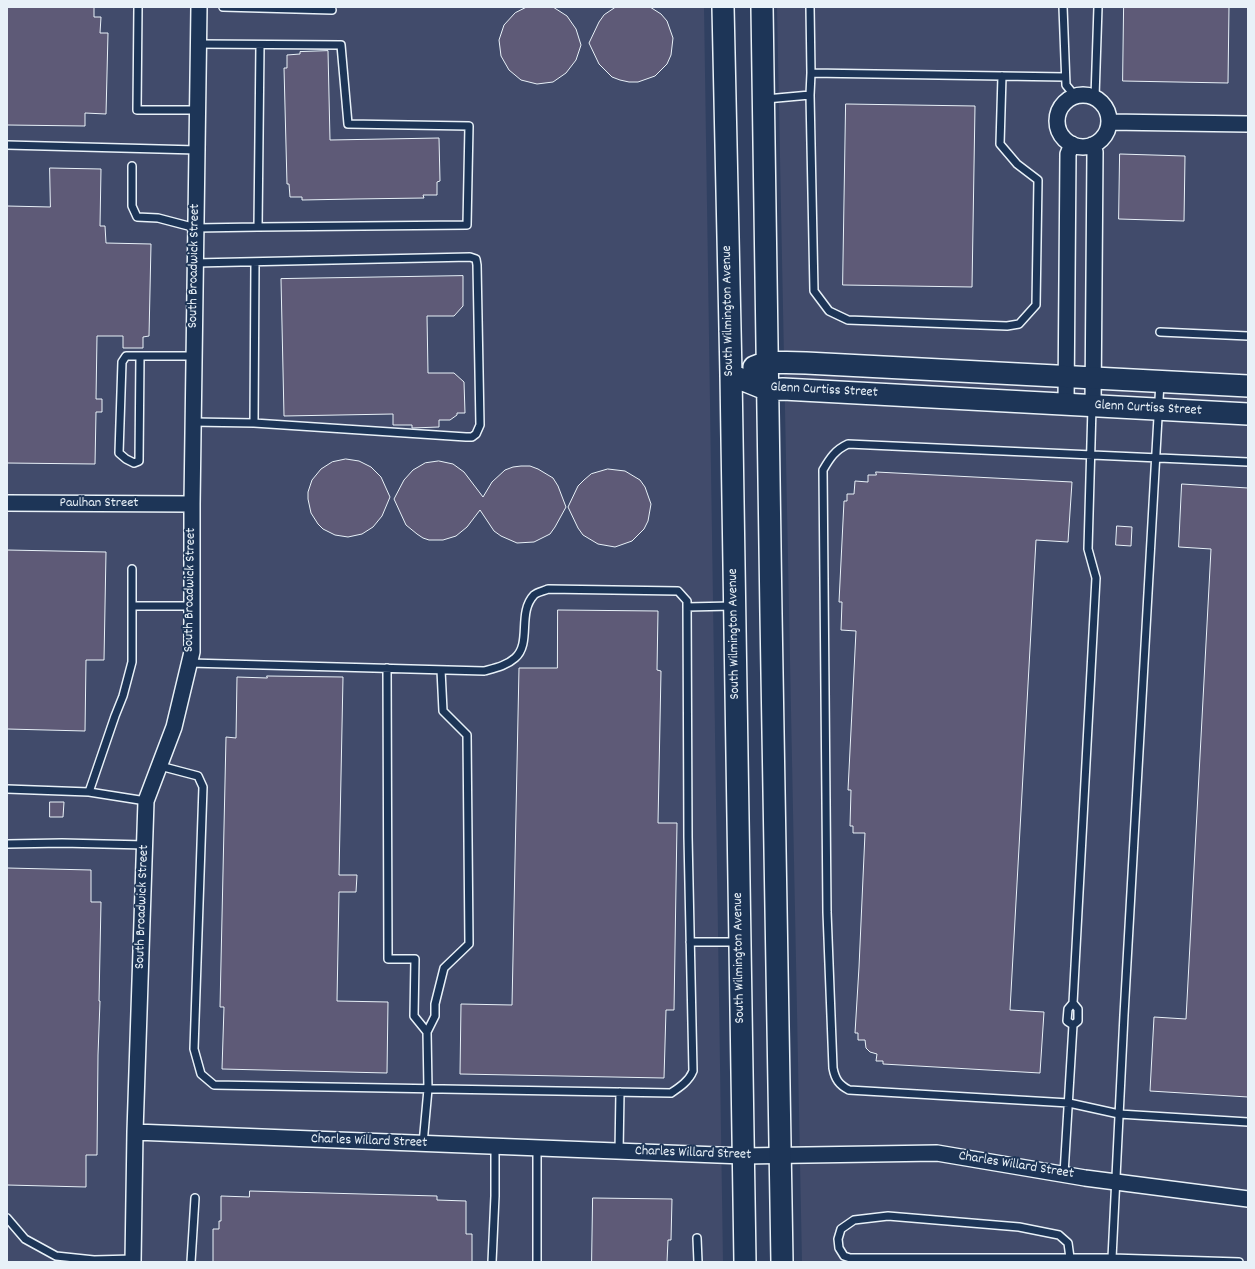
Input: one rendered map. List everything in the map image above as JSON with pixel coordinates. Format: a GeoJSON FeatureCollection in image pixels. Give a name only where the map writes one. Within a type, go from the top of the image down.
{"type":"FeatureCollection","features":[{"type":"Feature","properties":{"kind":"main road","name":"South Wilmington Avenue"},"geometry":{"type":"LineString","coordinates":[[723,7],[731,375],[745,1262]]}},
{"type":"Feature","properties":{"kind":"main road"},"geometry":{"type":"LineString","coordinates":[[762,7],[782,1262]]}},
{"type":"Feature","properties":{"kind":"main road","name":"Glenn Curtiss Street"},"geometry":{"type":"LineString","coordinates":[[731,375],[767,362],[1248,386]]}},
{"type":"Feature","properties":{"kind":"main road","name":"Glenn Curtiss Street"},"geometry":{"type":"LineString","coordinates":[[731,375],[768,390],[1248,414]]}},
{"type":"Feature","properties":{"kind":"street","name":"South Broadwick Street"},"geometry":{"type":"LineString","coordinates":[[133,1261],[135,1132],[146,801],[174,727],[192,652],[192,504],[199,7]]}},
{"type":"Feature","properties":{"kind":"street"},"geometry":{"type":"LineString","coordinates":[[1085,95],[1095,97],[1103,103],[1108,112],[1109,122],[1107,132],[1101,140],[1092,145],[1082,146],[1072,144],[1064,138],[1059,129],[1057,119],[1060,109],[1066,101],[1075,96],[1085,95]]}},
{"type":"Feature","properties":{"kind":"street"},"geometry":{"type":"LineString","coordinates":[[1109,122],[1248,124]]}},
{"type":"Feature","properties":{"kind":"street"},"geometry":{"type":"LineString","coordinates":[[1066,404],[1068,154],[1072,144]]}},
{"type":"Feature","properties":{"kind":"street"},"geometry":{"type":"LineString","coordinates":[[1092,145],[1095,152],[1092,405]]}},
{"type":"Feature","properties":{"kind":"street","name":"Paulhan Street"},"geometry":{"type":"LineString","coordinates":[[7,503],[192,504]]}},
{"type":"Feature","properties":{"kind":"street","name":"Charles Willard Street"},"geometry":{"type":"LineString","coordinates":[[135,1132],[743,1156],[937,1153],[1115,1182],[1248,1200]]}},
{"type":"Feature","properties":{"kind":"lane"},"geometry":{"type":"LineString","coordinates":[[138,7],[137,110],[198,110]]}},
{"type":"Feature","properties":{"kind":"lane"},"geometry":{"type":"LineString","coordinates":[[223,7],[332,10]]}},
{"type":"Feature","properties":{"kind":"lane"},"geometry":{"type":"LineString","coordinates":[[810,7],[810,95],[814,291],[829,311],[848,320],[1006,326],[1019,324],[1036,305],[1038,180],[1017,164],[1000,144],[1002,76]]}},
{"type":"Feature","properties":{"kind":"lane"},"geometry":{"type":"LineString","coordinates":[[1063,7],[1066,85],[1075,96]]}},
{"type":"Feature","properties":{"kind":"lane"},"geometry":{"type":"LineString","coordinates":[[1095,97],[1098,7]]}},
{"type":"Feature","properties":{"kind":"lane"},"geometry":{"type":"LineString","coordinates":[[132,166],[132,206],[137,217],[158,218],[196,228],[467,225],[469,126],[348,124],[341,45],[198,44]]}},
{"type":"Feature","properties":{"kind":"lane"},"geometry":{"type":"LineString","coordinates":[[258,227],[260,45]]}},
{"type":"Feature","properties":{"kind":"lane"},"geometry":{"type":"LineString","coordinates":[[811,74],[1065,77]]}},
{"type":"Feature","properties":{"kind":"lane"},"geometry":{"type":"LineString","coordinates":[[764,99],[810,95]]}},
{"type":"Feature","properties":{"kind":"lane"},"geometry":{"type":"LineString","coordinates":[[7,145],[197,150]]}},
{"type":"Feature","properties":{"kind":"lane"},"geometry":{"type":"LineString","coordinates":[[193,422],[254,423],[466,437],[476,434],[480,425],[476,259],[470,257],[196,263]]}},
{"type":"Feature","properties":{"kind":"lane"},"geometry":{"type":"LineString","coordinates":[[254,423],[255,262]]}},
{"type":"Feature","properties":{"kind":"lane"},"geometry":{"type":"LineString","coordinates":[[1160,332],[1248,336]]}},
{"type":"Feature","properties":{"kind":"lane"},"geometry":{"type":"LineString","coordinates":[[140,356],[139,461],[134,463],[119,453],[122,362],[126,356],[140,356],[194,356]]}},
{"type":"Feature","properties":{"kind":"lane"},"geometry":{"type":"LineString","coordinates":[[1112,1260],[1115,1182],[1160,382]]}},
{"type":"Feature","properties":{"kind":"lane"},"geometry":{"type":"LineString","coordinates":[[1073,1025],[1067,1021],[1068,1008],[1073,1003],[1096,578],[1088,548],[1092,405]]}},
{"type":"Feature","properties":{"kind":"lane"},"geometry":{"type":"LineString","coordinates":[[1248,462],[848,444],[840,448],[831,456],[823,470],[827,912],[833,1068],[835,1077],[840,1086],[849,1090],[1068,1103],[1119,1114],[1248,1122]]}},
{"type":"Feature","properties":{"kind":"lane"},"geometry":{"type":"LineString","coordinates":[[89,792],[123,696],[132,662],[132,569]]}},
{"type":"Feature","properties":{"kind":"lane"},"geometry":{"type":"LineString","coordinates":[[160,766],[198,776],[203,786],[194,1049],[201,1074],[214,1085],[671,1092],[681,1087],[691,1076],[693,1070],[688,829],[687,601],[678,592],[548,589],[535,594],[526,607],[523,646],[516,657],[504,666],[484,671],[190,663]]}},
{"type":"Feature","properties":{"kind":"lane"},"geometry":{"type":"LineString","coordinates":[[132,606],[192,606]]}},
{"type":"Feature","properties":{"kind":"lane"},"geometry":{"type":"LineString","coordinates":[[687,607],[734,606]]}},
{"type":"Feature","properties":{"kind":"lane"},"geometry":{"type":"LineString","coordinates":[[387,668],[388,959],[414,959],[414,1016],[427,1032]]}},
{"type":"Feature","properties":{"kind":"lane"},"geometry":{"type":"LineString","coordinates":[[423,1144],[428,1089],[427,1032],[435,1016],[435,1004],[444,968],[469,944],[467,735],[444,711],[441,670]]}},
{"type":"Feature","properties":{"kind":"lane"},"geometry":{"type":"LineString","coordinates":[[7,789],[89,792],[146,801]]}},
{"type":"Feature","properties":{"kind":"lane"},"geometry":{"type":"LineString","coordinates":[[7,844],[62,843],[145,845]]}},
{"type":"Feature","properties":{"kind":"lane"},"geometry":{"type":"LineString","coordinates":[[690,942],[740,942]]}},
{"type":"Feature","properties":{"kind":"lane"},"geometry":{"type":"LineString","coordinates":[[1064,1174],[1073,1025],[1078,1021],[1078,1009],[1073,1003]]}},
{"type":"Feature","properties":{"kind":"lane"},"geometry":{"type":"LineString","coordinates":[[619,1152],[620,1092]]}},
{"type":"Feature","properties":{"kind":"lane"},"geometry":{"type":"LineString","coordinates":[[492,1262],[495,1196],[495,1147]]}},
{"type":"Feature","properties":{"kind":"lane"},"geometry":{"type":"LineString","coordinates":[[537,1149],[537,1262]]}},
{"type":"Feature","properties":{"kind":"lane"},"geometry":{"type":"LineString","coordinates":[[191,1262],[194,1198]]}},
{"type":"Feature","properties":{"kind":"lane"},"geometry":{"type":"LineString","coordinates":[[1070,1258],[1068,1243],[1059,1235],[1019,1227],[888,1216],[854,1220],[841,1229],[838,1239],[844,1256],[850,1258],[1070,1258],[1239,1262]]}},
{"type":"Feature","properties":{"kind":"lane"},"geometry":{"type":"LineString","coordinates":[[7,1218],[25,1239],[56,1256],[94,1260],[133,1261]]}},
{"type":"Feature","properties":{"kind":"lane"},"geometry":{"type":"LineString","coordinates":[[697,1238],[698,1262]]}},
{"type":"Feature","properties":{"kind":"shaded area"},"geometry":{"type":"Polygon","coordinates":[[[7,7],[704,7],[723,1262],[7,1262],[7,7]]]}},
{"type":"Feature","properties":{"kind":"shaded area"},"geometry":{"type":"Polygon","coordinates":[[[777,7],[1248,7],[1248,1262],[802,1262],[777,7]]]}},
{"type":"Feature","properties":{"kind":"building"},"geometry":{"type":"Polygon","coordinates":[[[7,7],[94,7],[94,17],[101,17],[100,33],[108,33],[106,114],[85,113],[85,126],[7,125],[7,7]]]}},
{"type":"Feature","properties":{"kind":"building"},"geometry":{"type":"Polygon","coordinates":[[[527,7],[553,7],[567,16],[576,29],[581,45],[576,60],[566,73],[553,82],[537,84],[521,80],[509,70],[501,56],[499,40],[504,25],[515,13],[527,7]]]}},
{"type":"Feature","properties":{"kind":"building"},"geometry":{"type":"Polygon","coordinates":[[[616,7],[650,7],[661,14],[667,21],[673,38],[671,55],[667,64],[655,76],[638,82],[629,82],[612,77],[599,64],[589,43],[604,15],[616,7]]]}},
{"type":"Feature","properties":{"kind":"building"},"geometry":{"type":"Polygon","coordinates":[[[1124,7],[1229,7],[1228,83],[1123,81],[1124,7]]]}},
{"type":"Feature","properties":{"kind":"building"},"geometry":{"type":"Polygon","coordinates":[[[328,51],[330,140],[439,138],[440,181],[437,182],[437,195],[423,195],[424,198],[302,200],[302,197],[290,197],[289,184],[287,184],[284,68],[287,68],[287,55],[300,54],[300,52],[328,51]]]}},
{"type":"Feature","properties":{"kind":"building"},"geometry":{"type":"Polygon","coordinates":[[[846,104],[975,106],[972,287],[843,285],[846,104]]]}},
{"type":"Feature","properties":{"kind":"building"},"geometry":{"type":"Polygon","coordinates":[[[1120,154],[1185,156],[1184,221],[1119,219],[1120,154]]]}},
{"type":"Feature","properties":{"kind":"building"},"geometry":{"type":"Polygon","coordinates":[[[50,168],[101,169],[100,226],[105,226],[106,243],[151,244],[149,336],[143,337],[143,348],[123,348],[123,336],[97,336],[96,399],[102,399],[102,412],[96,412],[95,464],[7,463],[7,206],[50,207],[50,168]]]}},
{"type":"Feature","properties":{"kind":"building"},"geometry":{"type":"Polygon","coordinates":[[[463,276],[463,306],[454,316],[427,316],[428,373],[454,373],[464,382],[465,413],[457,413],[457,415],[450,420],[439,420],[439,427],[412,428],[412,425],[393,425],[393,414],[284,416],[281,279],[463,276]]]}},
{"type":"Feature","properties":{"kind":"building"},"geometry":{"type":"Polygon","coordinates":[[[346,459],[359,461],[371,467],[381,477],[390,497],[382,516],[373,527],[362,534],[348,537],[335,535],[323,529],[311,513],[308,499],[308,492],[312,480],[321,469],[332,462],[346,459]]]}},
{"type":"Feature","properties":{"kind":"building"},"geometry":{"type":"Polygon","coordinates":[[[439,461],[453,464],[464,472],[483,497],[492,482],[505,470],[513,467],[530,466],[553,478],[558,486],[566,507],[550,534],[534,542],[517,543],[501,536],[494,531],[480,510],[467,527],[456,536],[443,540],[429,540],[423,538],[406,525],[394,499],[404,480],[413,470],[425,463],[439,461]]]}},
{"type":"Feature","properties":{"kind":"building"},"geometry":{"type":"Polygon","coordinates":[[[608,469],[625,471],[640,480],[645,487],[651,504],[648,521],[644,529],[632,541],[615,547],[598,544],[583,535],[568,507],[578,486],[584,480],[591,474],[608,469]]]}},
{"type":"Feature","properties":{"kind":"building"},"geometry":{"type":"Polygon","coordinates":[[[876,472],[1072,482],[1068,542],[1036,540],[1010,1010],[1044,1012],[1040,1073],[883,1064],[883,1061],[876,1061],[877,1054],[870,1052],[866,1048],[865,1040],[858,1040],[858,1033],[855,1033],[865,833],[853,833],[853,826],[850,826],[851,790],[848,790],[856,631],[841,630],[842,602],[839,602],[844,501],[847,501],[847,494],[854,494],[855,481],[868,482],[868,475],[876,475],[876,472]]]}},
{"type":"Feature","properties":{"kind":"building"},"geometry":{"type":"Polygon","coordinates":[[[1182,484],[1248,488],[1248,1097],[1150,1091],[1154,1017],[1186,1019],[1211,549],[1179,547],[1182,484]]]}},
{"type":"Feature","properties":{"kind":"building"},"geometry":{"type":"Polygon","coordinates":[[[1117,526],[1132,527],[1131,546],[1116,545],[1117,526]]]}},
{"type":"Feature","properties":{"kind":"building"},"geometry":{"type":"Polygon","coordinates":[[[7,550],[106,552],[104,660],[86,660],[85,731],[7,729],[7,550]]]}},
{"type":"Feature","properties":{"kind":"building"},"geometry":{"type":"Polygon","coordinates":[[[558,610],[658,611],[657,670],[661,671],[658,823],[677,823],[674,1010],[666,1010],[664,1078],[460,1074],[461,1004],[512,1005],[519,668],[557,668],[558,610]]]}},
{"type":"Feature","properties":{"kind":"building"},"geometry":{"type":"Polygon","coordinates":[[[267,676],[343,677],[339,875],[357,875],[356,892],[339,892],[337,1001],[388,1002],[387,1073],[222,1069],[224,1007],[220,1007],[226,737],[236,738],[237,677],[267,678],[267,676]]]}},
{"type":"Feature","properties":{"kind":"building"},"geometry":{"type":"Polygon","coordinates":[[[50,802],[64,802],[63,817],[50,817],[50,802]]]}},
{"type":"Feature","properties":{"kind":"building"},"geometry":{"type":"Polygon","coordinates":[[[7,868],[91,870],[91,902],[101,902],[97,1155],[86,1155],[86,1187],[7,1185],[7,868]]]}},
{"type":"Feature","properties":{"kind":"building"},"geometry":{"type":"Polygon","coordinates":[[[250,1191],[437,1196],[437,1200],[466,1201],[466,1234],[472,1234],[472,1262],[213,1262],[213,1229],[219,1229],[219,1221],[221,1221],[221,1196],[249,1197],[250,1191]]]}},
{"type":"Feature","properties":{"kind":"building"},"geometry":{"type":"Polygon","coordinates":[[[593,1198],[672,1199],[671,1240],[668,1240],[667,1262],[592,1262],[593,1198]]]}}]}
